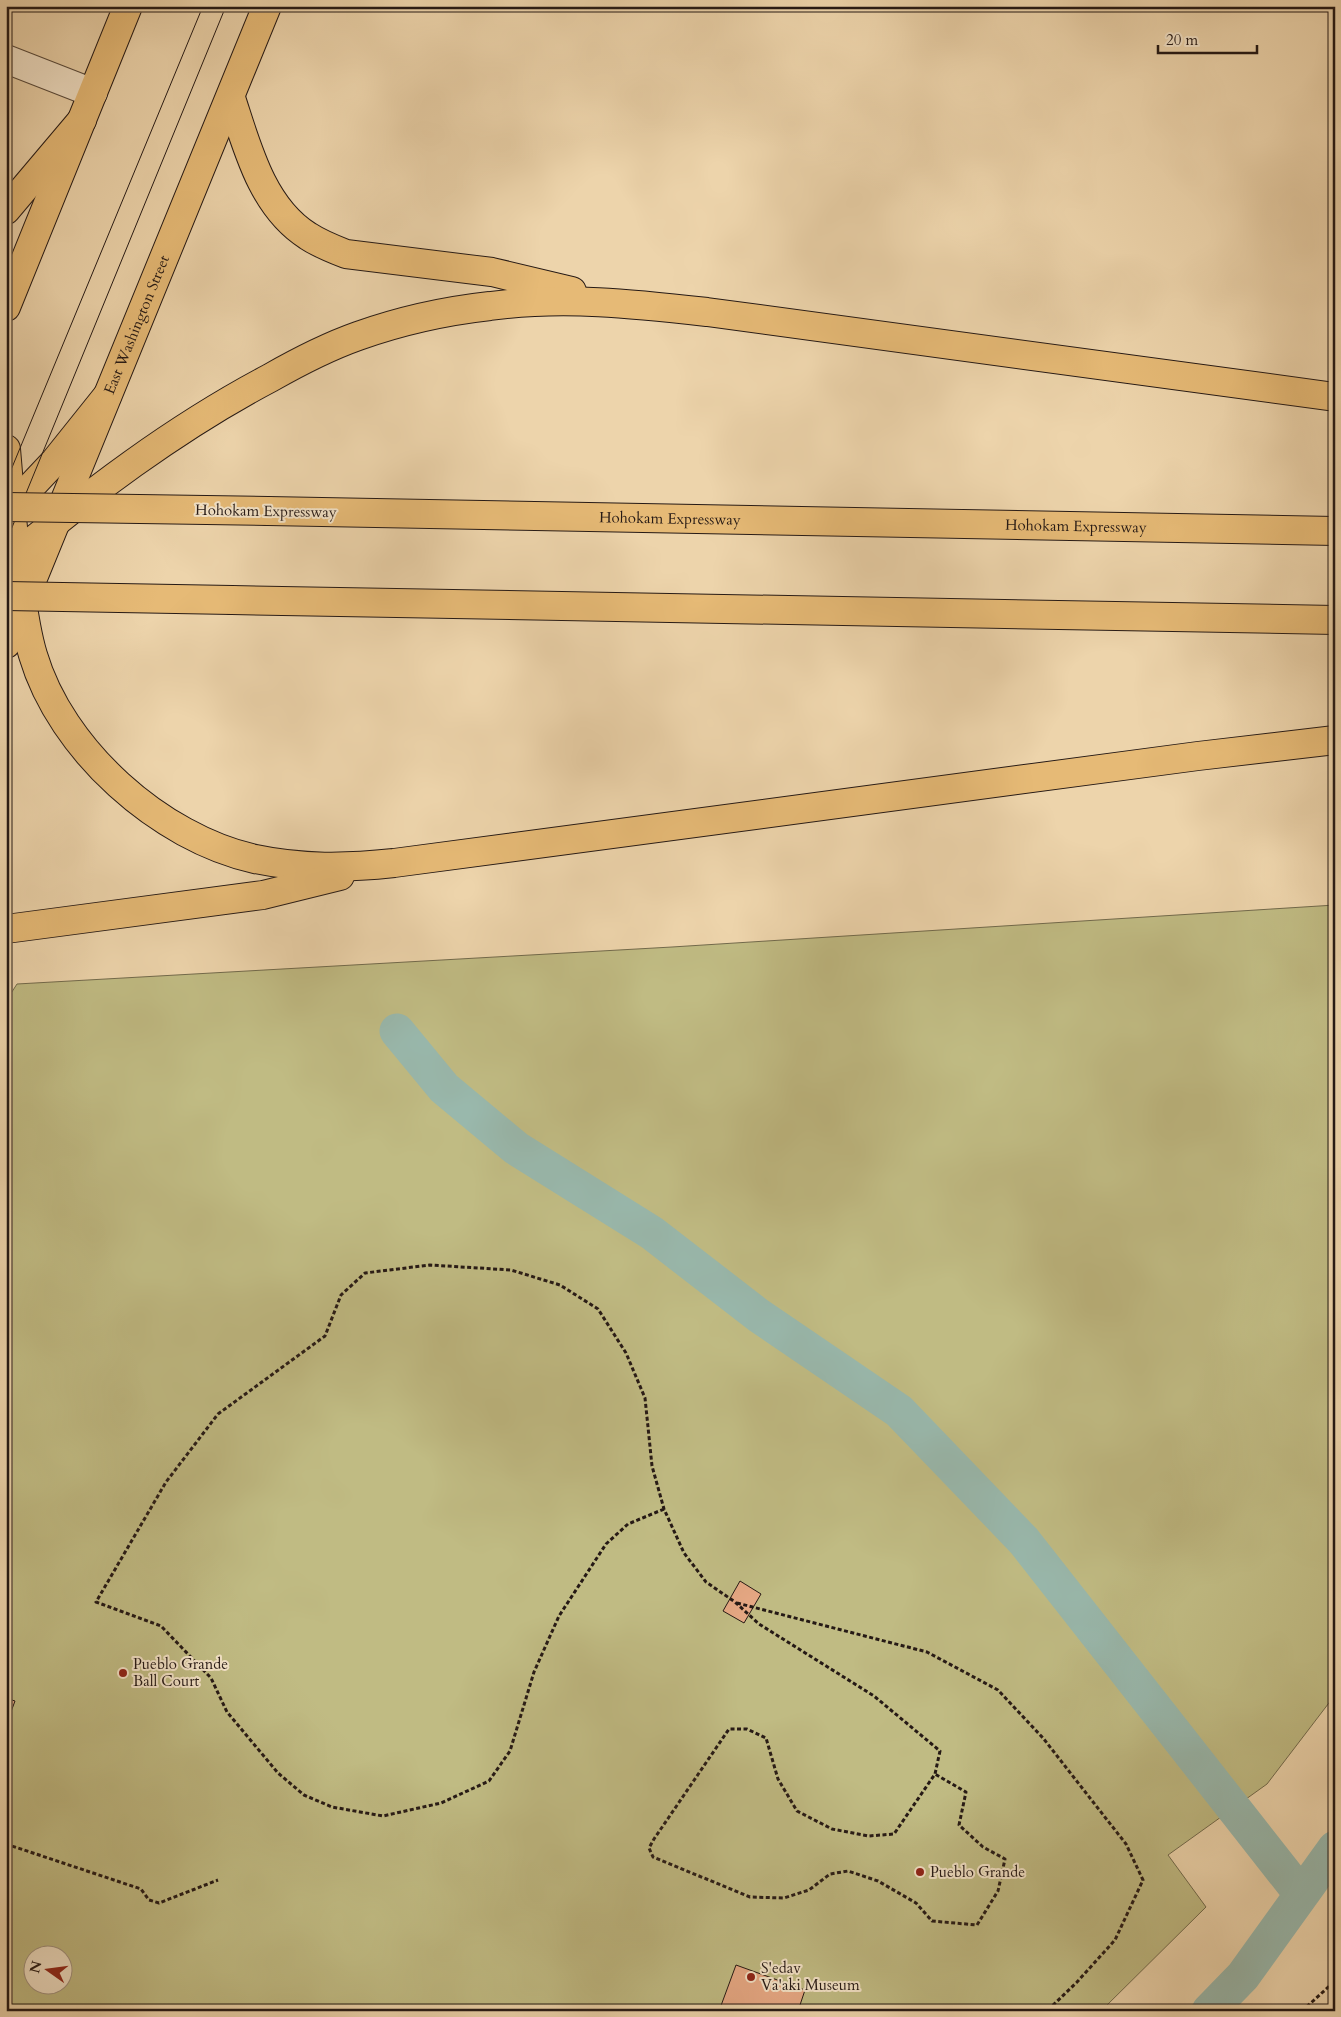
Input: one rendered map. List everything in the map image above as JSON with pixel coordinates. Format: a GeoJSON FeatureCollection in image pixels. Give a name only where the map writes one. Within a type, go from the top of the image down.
{"type":"FeatureCollection","features":[{"type":"Feature","properties":{"kind":"main road"},"geometry":{"type":"LineString","coordinates":[[6,307],[128,6]]}},
{"type":"Feature","properties":{"kind":"main road","name":"East Washington Street"},"geometry":{"type":"LineString","coordinates":[[6,644],[14,600],[57,521],[267,6]]}},
{"type":"Feature","properties":{"kind":"main road"},"geometry":{"type":"LineString","coordinates":[[231,98],[247,146],[262,182],[289,220],[306,236],[326,247],[346,254],[492,272],[619,303]]}},
{"type":"Feature","properties":{"kind":"main road"},"geometry":{"type":"LineString","coordinates":[[6,210],[82,120]]}},
{"type":"Feature","properties":{"kind":"main road"},"geometry":{"type":"LineString","coordinates":[[11,559],[57,521],[129,467],[204,416],[294,365],[357,336],[419,318],[490,306],[531,302],[619,303],[707,312],[1335,397]]}},
{"type":"Feature","properties":{"kind":"main road"},"geometry":{"type":"LineString","coordinates":[[7,510],[55,461],[107,396]]}},
{"type":"Feature","properties":{"kind":"main road"},"geometry":{"type":"LineString","coordinates":[[6,449],[7,510],[14,600],[33,657],[56,706],[85,749],[102,769],[131,796],[155,814],[203,840],[254,859],[314,867],[339,868],[394,863],[1198,756],[1335,740]]}},
{"type":"Feature","properties":{"kind":"main road","name":"Hohokam Expressway"},"geometry":{"type":"LineString","coordinates":[[7,510],[268,511],[1335,531]]}},
{"type":"Feature","properties":{"kind":"main road"},"geometry":{"type":"LineString","coordinates":[[14,600],[232,600],[1335,620]]}},
{"type":"Feature","properties":{"kind":"main road"},"geometry":{"type":"LineString","coordinates":[[6,929],[263,895],[394,863]]}},
{"type":"Feature","properties":{"kind":"lane"},"geometry":{"type":"LineString","coordinates":[[6,58],[93,93]]}},
{"type":"Feature","properties":{"kind":"path"},"geometry":{"type":"LineString","coordinates":[[664,1509],[628,1524],[606,1544],[559,1616],[534,1672],[510,1751],[489,1781],[441,1803],[383,1816],[332,1807],[304,1795],[278,1773],[227,1712],[211,1678],[160,1626],[96,1602],[166,1482],[218,1414],[325,1336],[341,1295],[365,1273],[430,1265],[511,1270],[560,1285],[598,1309],[626,1353],[645,1398],[652,1466],[664,1509],[684,1553],[706,1582],[735,1602],[759,1624],[874,1696],[940,1751],[935,1774],[894,1834],[868,1836],[832,1829],[797,1811],[778,1779],[766,1738],[747,1729],[729,1729],[649,1848],[653,1857],[750,1897],[784,1898],[809,1890],[830,1874],[848,1871],[878,1881],[916,1903],[932,1921],[977,1925],[998,1891],[1005,1859],[983,1848],[959,1825],[966,1792],[935,1774]]}},
{"type":"Feature","properties":{"kind":"path"},"geometry":{"type":"LineString","coordinates":[[735,1602],[926,1652],[998,1690],[1043,1738],[1126,1844],[1143,1880],[1131,1906],[1114,1940],[1077,1982],[1047,2011]]}},
{"type":"Feature","properties":{"kind":"path"},"geometry":{"type":"LineString","coordinates":[[6,1844],[141,1889],[149,1900],[159,1903],[218,1880]]}},
{"type":"Feature","properties":{"kind":"path"},"geometry":{"type":"LineString","coordinates":[[1302,2011],[1335,1981]]}},
{"type":"Feature","properties":{"kind":"shaded area","name":"S'edav Va'aki Museum"},"geometry":{"type":"Polygon","coordinates":[[[1335,905],[1335,1695],[1267,1784],[1168,1855],[1206,1907],[1101,2011],[6,2011],[6,1001],[17,984],[672,947],[1335,905]]]}},
{"type":"Feature","properties":{"kind":"building"},"geometry":{"type":"Polygon","coordinates":[[[740,1581],[761,1594],[744,1623],[723,1611],[740,1581]]]}},
{"type":"Feature","properties":{"kind":"building"},"geometry":{"type":"Polygon","coordinates":[[[6,1698],[15,1701],[6,1725],[6,1698]]]}},
{"type":"Feature","properties":{"kind":"building","name":"S'edav Va'aki Museum"},"geometry":{"type":"Polygon","coordinates":[[[736,1965],[805,1990],[798,2011],[719,2011],[736,1965]]]}},
{"type":"Feature","properties":{"kind":"waterway"},"geometry":{"type":"LineString","coordinates":[[397,1031],[444,1088],[516,1148],[652,1233],[758,1315],[899,1411],[1024,1541],[1301,1894]]}},
{"type":"Feature","properties":{"kind":"waterway"},"geometry":{"type":"LineString","coordinates":[[1209,2011],[1243,1976],[1335,1848]]}},
{"type":"Feature","properties":{"kind":"tram line"},"geometry":{"type":"LineString","coordinates":[[6,482],[203,6]]}},
{"type":"Feature","properties":{"kind":"tram line"},"geometry":{"type":"LineString","coordinates":[[6,542],[226,6]]}},
{"type":"Feature","properties":{"kind":"place","name":"Pueblo Grande Ball Court"},"geometry":{"type":"Point","coordinates":[123,1673]}},
{"type":"Feature","properties":{"kind":"place","name":"Pueblo Grande"},"geometry":{"type":"Point","coordinates":[920,1872]}},
{"type":"Feature","properties":{"kind":"place","name":"S'edav Va'aki Museum"},"geometry":{"type":"Point","coordinates":[751,1977]}}]}
